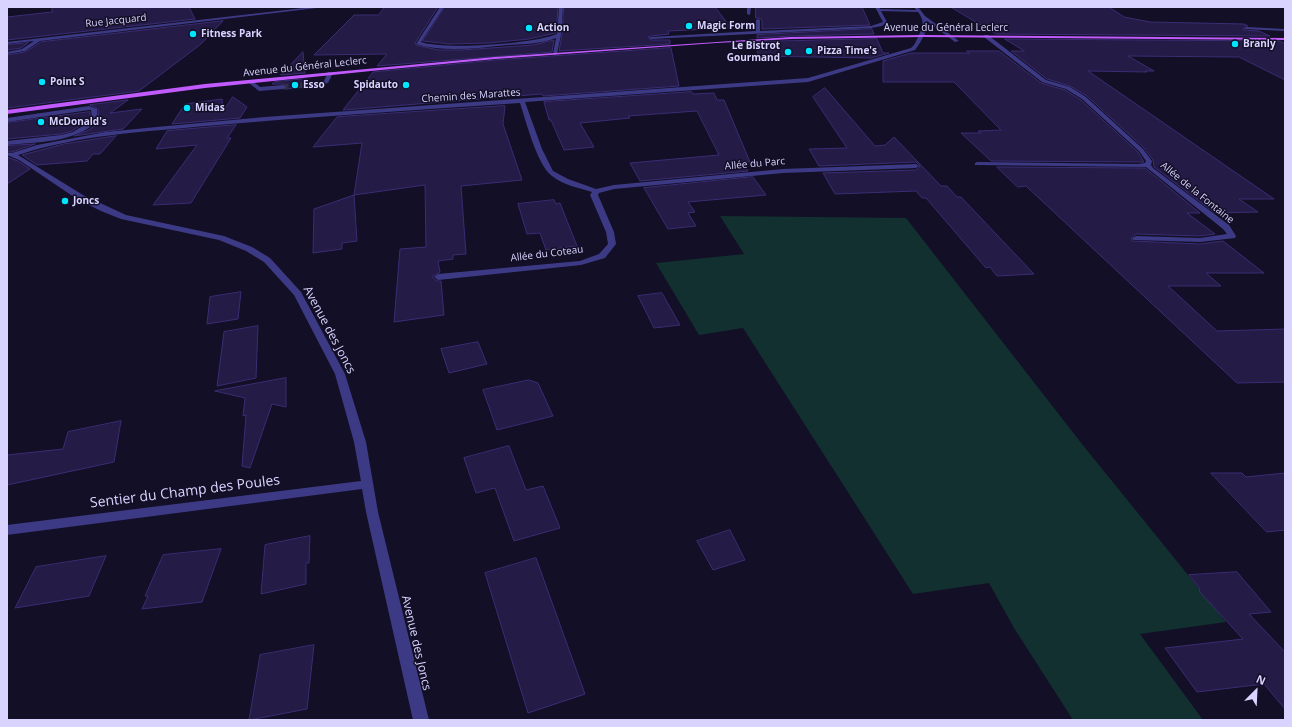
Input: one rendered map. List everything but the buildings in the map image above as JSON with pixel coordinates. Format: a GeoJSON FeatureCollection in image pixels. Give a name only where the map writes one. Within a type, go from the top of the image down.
{"type":"FeatureCollection","features":[{"type":"Feature","properties":{"kind":"main road","name":"Avenue du Général Leclerc"},"geometry":{"type":"LineString","coordinates":[[7,112],[103,99],[330,73],[606,50],[920,39],[951,36],[1285,40]]}},
{"type":"Feature","properties":{"kind":"main road","name":"Avenue du Général Leclerc"},"geometry":{"type":"LineString","coordinates":[[920,39],[993,42],[1285,40]]}},
{"type":"Feature","properties":{"kind":"street"},"geometry":{"type":"LineString","coordinates":[[280,7],[285,11]]}},
{"type":"Feature","properties":{"kind":"street","name":"Rue Jacquard"},"geometry":{"type":"LineString","coordinates":[[7,43],[323,7]]}},
{"type":"Feature","properties":{"kind":"street"},"geometry":{"type":"LineString","coordinates":[[442,7],[418,43],[423,47],[457,47],[541,41],[559,35]]}},
{"type":"Feature","properties":{"kind":"street"},"geometry":{"type":"LineString","coordinates":[[555,54],[559,35],[561,7]]}},
{"type":"Feature","properties":{"kind":"street"},"geometry":{"type":"LineString","coordinates":[[749,7],[749,14]]}},
{"type":"Feature","properties":{"kind":"street"},"geometry":{"type":"LineString","coordinates":[[651,38],[758,31],[790,27],[858,28],[880,25],[885,22],[878,8],[918,8],[924,17],[926,26],[920,39]]}},
{"type":"Feature","properties":{"kind":"street"},"geometry":{"type":"LineString","coordinates":[[924,17],[957,41]]}},
{"type":"Feature","properties":{"kind":"street"},"geometry":{"type":"LineString","coordinates":[[758,20],[758,31]]}},
{"type":"Feature","properties":{"kind":"street"},"geometry":{"type":"LineString","coordinates":[[820,21],[821,28]]}},
{"type":"Feature","properties":{"kind":"street"},"geometry":{"type":"LineString","coordinates":[[855,22],[858,28]]}},
{"type":"Feature","properties":{"kind":"street"},"geometry":{"type":"LineString","coordinates":[[1246,28],[1285,30]]}},
{"type":"Feature","properties":{"kind":"street","name":"Allée de la Fontaine"},"geometry":{"type":"LineString","coordinates":[[986,36],[1044,81],[1068,88],[1084,98],[1141,150],[1151,169],[1227,229],[1232,236],[1200,240],[1136,238]]}},
{"type":"Feature","properties":{"kind":"street"},"geometry":{"type":"LineString","coordinates":[[7,53],[23,50],[42,39]]}},
{"type":"Feature","properties":{"kind":"street","name":"Chemin des Marattes"},"geometry":{"type":"LineString","coordinates":[[10,155],[37,147],[126,132],[265,119],[808,80],[913,49],[918,45],[920,39]]}},
{"type":"Feature","properties":{"kind":"street"},"geometry":{"type":"LineString","coordinates":[[307,84],[326,82],[330,73]]}},
{"type":"Feature","properties":{"kind":"street"},"geometry":{"type":"LineString","coordinates":[[251,82],[259,89],[283,87]]}},
{"type":"Feature","properties":{"kind":"street"},"geometry":{"type":"LineString","coordinates":[[522,101],[543,157],[551,173],[569,182],[596,191]]}},
{"type":"Feature","properties":{"kind":"street"},"geometry":{"type":"LineString","coordinates":[[7,120],[89,108],[94,109],[94,121],[74,133],[61,137],[7,143]]}},
{"type":"Feature","properties":{"kind":"street","name":"Avenue des Joncs"},"geometry":{"type":"LineString","coordinates":[[10,155],[80,197],[124,217],[221,238],[249,249],[267,260],[298,294],[340,374],[360,442],[372,512],[421,720]]}},
{"type":"Feature","properties":{"kind":"street","name":"Allée de la Fontaine"},"geometry":{"type":"LineString","coordinates":[[977,164],[1148,165]]}},
{"type":"Feature","properties":{"kind":"street","name":"Allée du Parc"},"geometry":{"type":"LineString","coordinates":[[596,191],[614,187],[783,171],[916,166]]}},
{"type":"Feature","properties":{"kind":"street","name":"Allée du Coteau"},"geometry":{"type":"LineString","coordinates":[[438,276],[581,263],[602,256],[612,244],[610,232],[594,195],[596,191]]}},
{"type":"Feature","properties":{"kind":"street","name":"Sentier du Champ des Poules"},"geometry":{"type":"LineString","coordinates":[[7,530],[367,484]]}},
{"type":"Feature","properties":{"kind":"green space"},"geometry":{"type":"Polygon","coordinates":[[[720,216],[906,218],[1082,444],[1226,622],[1140,634],[1203,720],[1073,720],[1014,628],[989,583],[913,594],[743,328],[699,335],[656,263],[744,254],[720,216]]]}},
{"type":"Feature","properties":{"kind":"tunnel"},"geometry":{"type":"LineString","coordinates":[[283,87],[307,85]]}},
{"type":"Feature","properties":{"kind":"place","name":"Magic Form"},"geometry":{"type":"Point","coordinates":[689,26]}},
{"type":"Feature","properties":{"kind":"place","name":"Action"},"geometry":{"type":"Point","coordinates":[529,28]}},
{"type":"Feature","properties":{"kind":"place","name":"Fitness Park"},"geometry":{"type":"Point","coordinates":[193,34]}},
{"type":"Feature","properties":{"kind":"place","name":"Branly"},"geometry":{"type":"Point","coordinates":[1235,44]}},
{"type":"Feature","properties":{"kind":"place","name":"Pizza Time's"},"geometry":{"type":"Point","coordinates":[809,51]}},
{"type":"Feature","properties":{"kind":"place","name":"Le Bistrot Gourmand"},"geometry":{"type":"Point","coordinates":[788,52]}},
{"type":"Feature","properties":{"kind":"place","name":"Point S"},"geometry":{"type":"Point","coordinates":[42,82]}},
{"type":"Feature","properties":{"kind":"place","name":"Esso"},"geometry":{"type":"Point","coordinates":[295,85]}},
{"type":"Feature","properties":{"kind":"place","name":"Spidauto"},"geometry":{"type":"Point","coordinates":[406,85]}},
{"type":"Feature","properties":{"kind":"place","name":"Midas"},"geometry":{"type":"Point","coordinates":[187,108]}},
{"type":"Feature","properties":{"kind":"place","name":"McDonald's"},"geometry":{"type":"Point","coordinates":[41,122]}},
{"type":"Feature","properties":{"kind":"place","name":"Joncs"},"geometry":{"type":"Point","coordinates":[65,201]}}]}
